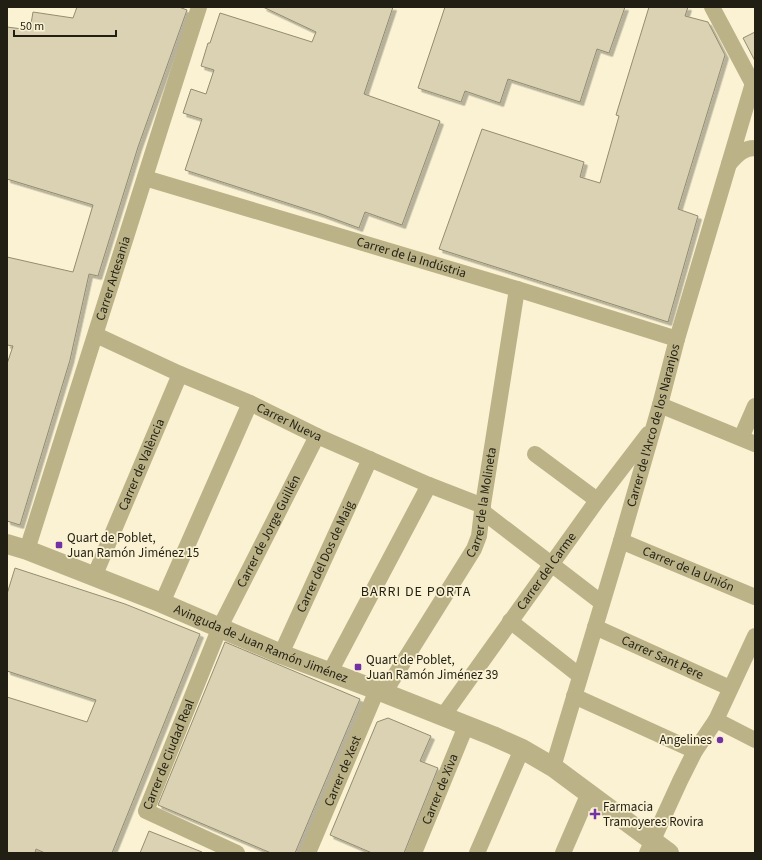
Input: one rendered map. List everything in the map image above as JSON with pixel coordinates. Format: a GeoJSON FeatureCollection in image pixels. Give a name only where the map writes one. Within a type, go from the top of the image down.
{"type":"FeatureCollection","features":[{"type":"Feature","properties":{"kind":"street","name":"Carrer Artesania"},"geometry":{"type":"LineString","coordinates":[[27,550],[200,7]]}},
{"type":"Feature","properties":{"kind":"street"},"geometry":{"type":"LineString","coordinates":[[712,7],[754,86]]}},
{"type":"Feature","properties":{"kind":"street","name":"Carrer de l'Arco de los Naranjos"},"geometry":{"type":"LineString","coordinates":[[553,767],[621,541],[660,405],[677,339],[729,164],[754,86]]}},
{"type":"Feature","properties":{"kind":"street"},"geometry":{"type":"LineString","coordinates":[[729,164],[739,152],[748,148],[755,148]]}},
{"type":"Feature","properties":{"kind":"street","name":"Carrer de la Indústria"},"geometry":{"type":"LineString","coordinates":[[145,178],[517,289],[677,339]]}},
{"type":"Feature","properties":{"kind":"street","name":"Carrer de la Molineta"},"geometry":{"type":"LineString","coordinates":[[380,691],[474,549],[479,536],[517,289]]}},
{"type":"Feature","properties":{"kind":"street","name":"Carrer Nueva"},"geometry":{"type":"LineString","coordinates":[[96,335],[180,374],[250,403],[317,436],[482,509],[602,603]]}},
{"type":"Feature","properties":{"kind":"street","name":"Carrer de València"},"geometry":{"type":"LineString","coordinates":[[94,577],[180,374]]}},
{"type":"Feature","properties":{"kind":"street"},"geometry":{"type":"LineString","coordinates":[[162,603],[250,403]]}},
{"type":"Feature","properties":{"kind":"street"},"geometry":{"type":"LineString","coordinates":[[660,405],[748,441],[755,406]]}},
{"type":"Feature","properties":{"kind":"street","name":"Carrer del Carme"},"geometry":{"type":"LineString","coordinates":[[443,716],[597,500],[653,428]]}},
{"type":"Feature","properties":{"kind":"street","name":"Carrer de Jorge Guillén"},"geometry":{"type":"LineString","coordinates":[[220,627],[317,436]]}},
{"type":"Feature","properties":{"kind":"street"},"geometry":{"type":"LineString","coordinates":[[535,454],[597,500]]}},
{"type":"Feature","properties":{"kind":"street","name":"Carrer del Dos de Maig"},"geometry":{"type":"LineString","coordinates":[[281,654],[370,459]]}},
{"type":"Feature","properties":{"kind":"street"},"geometry":{"type":"LineString","coordinates":[[613,479],[634,494]]}},
{"type":"Feature","properties":{"kind":"street"},"geometry":{"type":"LineString","coordinates":[[330,672],[429,485]]}},
{"type":"Feature","properties":{"kind":"street","name":"Carrer de la Unión"},"geometry":{"type":"LineString","coordinates":[[621,541],[755,597]]}},
{"type":"Feature","properties":{"kind":"street","name":"Avinguda de Juan Ramón Jiménez"},"geometry":{"type":"LineString","coordinates":[[7,544],[27,550],[162,603],[281,654],[380,691],[522,749],[553,767],[588,793],[650,847],[669,853]]}},
{"type":"Feature","properties":{"kind":"street"},"geometry":{"type":"LineString","coordinates":[[510,621],[580,676]]}},
{"type":"Feature","properties":{"kind":"street","name":"Carrer de Ciudad Real"},"geometry":{"type":"LineString","coordinates":[[220,627],[146,811],[237,853]]}},
{"type":"Feature","properties":{"kind":"street","name":"Carrer Sant Pere"},"geometry":{"type":"LineString","coordinates":[[595,627],[730,688]]}},
{"type":"Feature","properties":{"kind":"street"},"geometry":{"type":"LineString","coordinates":[[650,847],[695,751],[716,720],[755,636]]}},
{"type":"Feature","properties":{"kind":"street","name":"Carrer de Xest"},"geometry":{"type":"LineString","coordinates":[[308,853],[380,691]]}},
{"type":"Feature","properties":{"kind":"street"},"geometry":{"type":"LineString","coordinates":[[574,696],[695,751]]}},
{"type":"Feature","properties":{"kind":"street"},"geometry":{"type":"LineString","coordinates":[[716,720],[755,740]]}},
{"type":"Feature","properties":{"kind":"street","name":"Carrer de Xiva"},"geometry":{"type":"LineString","coordinates":[[414,853],[466,726]]}},
{"type":"Feature","properties":{"kind":"street"},"geometry":{"type":"LineString","coordinates":[[477,853],[522,749]]}},
{"type":"Feature","properties":{"kind":"street"},"geometry":{"type":"LineString","coordinates":[[563,853],[588,793]]}},
{"type":"Feature","properties":{"kind":"building"},"geometry":{"type":"Polygon","coordinates":[[[77,7],[179,7],[187,10],[138,147],[98,276],[89,274],[70,360],[20,525],[7,521],[7,364],[13,346],[7,345],[7,257],[73,272],[93,205],[7,179],[7,27],[30,30],[33,12],[73,18],[77,7]]]}},
{"type":"Feature","properties":{"kind":"building"},"geometry":{"type":"Polygon","coordinates":[[[263,7],[393,7],[364,94],[440,121],[402,225],[365,212],[359,228],[321,214],[185,170],[202,119],[183,113],[191,89],[206,94],[214,70],[201,66],[220,13],[312,42],[316,32],[263,7]]]}},
{"type":"Feature","properties":{"kind":"building"},"geometry":{"type":"Polygon","coordinates":[[[445,7],[625,7],[609,53],[597,49],[580,102],[508,79],[500,103],[465,91],[461,102],[418,88],[445,7]]]}},
{"type":"Feature","properties":{"kind":"building"},"geometry":{"type":"Polygon","coordinates":[[[649,7],[688,7],[685,16],[708,22],[725,55],[678,209],[698,216],[668,322],[439,249],[482,129],[584,162],[580,177],[600,183],[619,116],[616,115],[649,7]]]}},
{"type":"Feature","properties":{"kind":"building"},"geometry":{"type":"Polygon","coordinates":[[[755,32],[755,61],[743,38],[755,32]]]}},
{"type":"Feature","properties":{"kind":"building"},"geometry":{"type":"Polygon","coordinates":[[[15,568],[125,604],[200,634],[112,853],[45,853],[36,849],[35,853],[7,853],[7,697],[87,722],[96,700],[7,671],[7,594],[15,568]]]}},
{"type":"Feature","properties":{"kind":"building"},"geometry":{"type":"Polygon","coordinates":[[[225,642],[360,699],[295,853],[271,853],[158,805],[225,642]]]}},
{"type":"Feature","properties":{"kind":"building"},"geometry":{"type":"Polygon","coordinates":[[[388,718],[431,736],[420,761],[438,768],[404,853],[372,853],[330,835],[377,722],[388,718]]]}},
{"type":"Feature","properties":{"kind":"building"},"geometry":{"type":"Polygon","coordinates":[[[149,831],[202,852],[202,853],[140,853],[149,831]]]}},
{"type":"Feature","properties":{"kind":"place","name":"Quart de Poblet, Juan Ramón Jiménez 15"},"geometry":{"type":"Point","coordinates":[59,545]}},
{"type":"Feature","properties":{"kind":"place","name":"Quart de Poblet, Juan Ramón Jiménez 39"},"geometry":{"type":"Point","coordinates":[358,667]}},
{"type":"Feature","properties":{"kind":"place","name":"Angelines"},"geometry":{"type":"Point","coordinates":[720,740]}},
{"type":"Feature","properties":{"kind":"place","name":"Farmacia Tramoyeres Rovira"},"geometry":{"type":"Point","coordinates":[595,814]}},
{"type":"Feature","properties":{"kind":"district","name":"BARRI DE PORTA"},"geometry":{"type":"Point","coordinates":[416,592]}}]}
